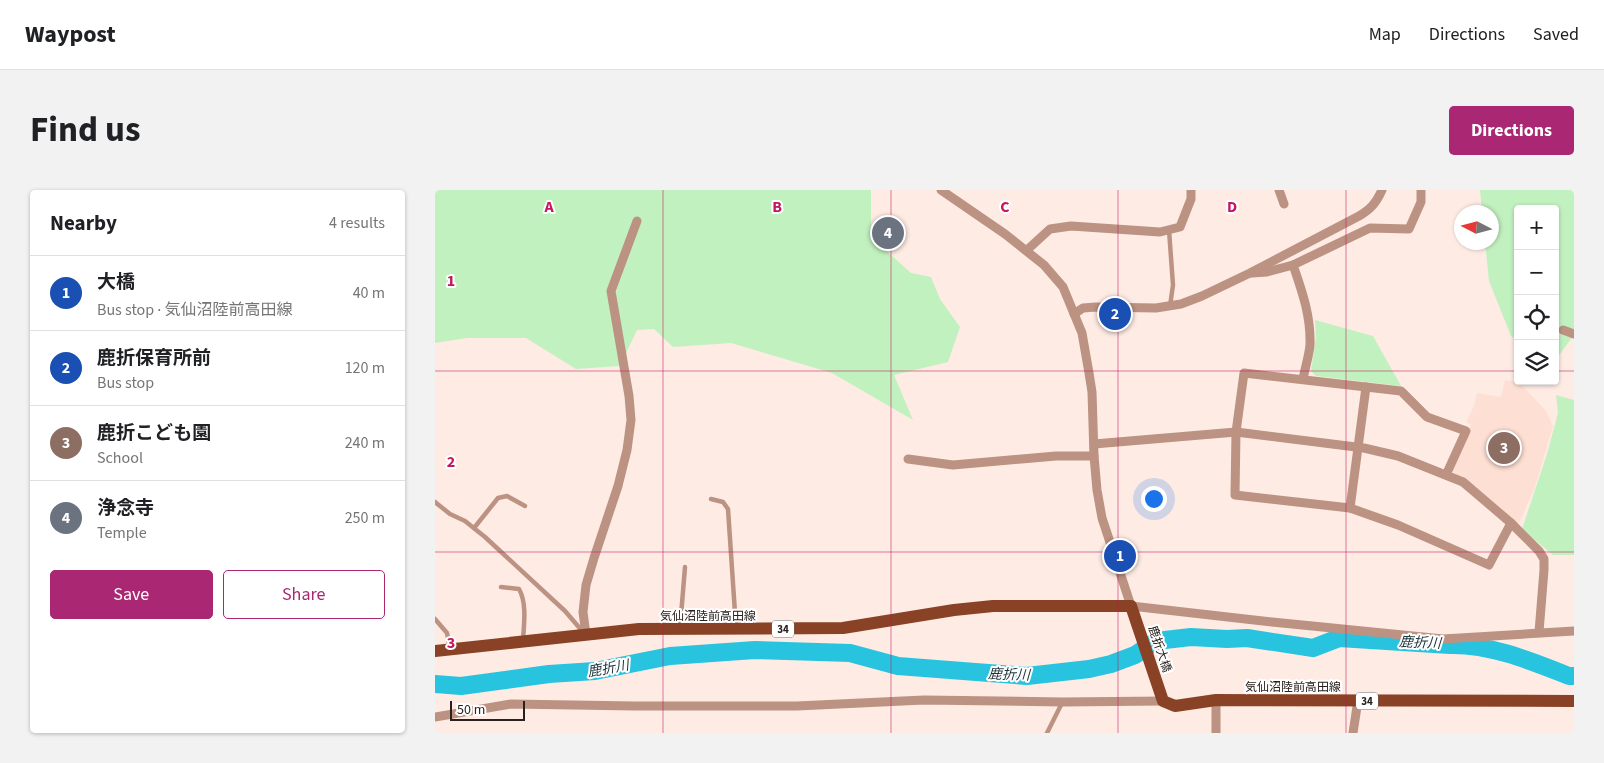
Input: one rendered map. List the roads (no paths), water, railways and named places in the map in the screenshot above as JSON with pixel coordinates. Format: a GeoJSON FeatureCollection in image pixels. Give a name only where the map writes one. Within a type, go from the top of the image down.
{"type":"FeatureCollection","features":[{"type":"Feature","properties":{"kind":"main road","name":"気仙沼陸前高田線"},"geometry":{"type":"LineString","coordinates":[[435,651],[639,629],[843,628],[954,610],[993,606],[1131,606]]}},
{"type":"Feature","properties":{"kind":"main road","name":"鹿折大橋"},"geometry":{"type":"LineString","coordinates":[[1131,606],[1163,701]]}},
{"type":"Feature","properties":{"kind":"main road","name":"気仙沼陸前高田線"},"geometry":{"type":"LineString","coordinates":[[1163,701],[1175,706],[1216,700],[1574,701]]}},
{"type":"Feature","properties":{"kind":"street"},"geometry":{"type":"LineString","coordinates":[[941,190],[1027,250],[1044,264],[1063,287],[1081,333],[1089,373],[1092,392],[1097,490],[1102,518],[1131,606],[1443,639],[1574,631]]}},
{"type":"Feature","properties":{"kind":"street"},"geometry":{"type":"LineString","coordinates":[[1027,250],[1050,228],[1071,226],[1160,232],[1181,227],[1191,199],[1191,190]]}},
{"type":"Feature","properties":{"kind":"street"},"geometry":{"type":"LineString","coordinates":[[1279,190],[1284,204]]}},
{"type":"Feature","properties":{"kind":"street"},"geometry":{"type":"LineString","coordinates":[[1075,314],[1083,308],[1155,308],[1170,306],[1202,296],[1359,216],[1370,209],[1377,201],[1382,190]]}},
{"type":"Feature","properties":{"kind":"street"},"geometry":{"type":"LineString","coordinates":[[1250,273],[1267,272],[1293,264],[1370,228],[1409,229],[1421,202],[1421,190]]}},
{"type":"Feature","properties":{"kind":"street"},"geometry":{"type":"LineString","coordinates":[[586,635],[583,612],[587,585],[593,558],[627,450],[631,420],[629,396],[611,291],[637,221]]}},
{"type":"Feature","properties":{"kind":"street"},"geometry":{"type":"LineString","coordinates":[[1293,264],[1305,301],[1310,327],[1310,347],[1303,379]]}},
{"type":"Feature","properties":{"kind":"street"},"geometry":{"type":"LineString","coordinates":[[1563,330],[1574,334]]}},
{"type":"Feature","properties":{"kind":"street"},"geometry":{"type":"LineString","coordinates":[[1446,475],[1466,431],[1427,417],[1401,391],[1244,373],[1236,432],[1235,496],[1350,508],[1399,525],[1489,565],[1511,523]]}},
{"type":"Feature","properties":{"kind":"street"},"geometry":{"type":"LineString","coordinates":[[1350,508],[1366,387]]}},
{"type":"Feature","properties":{"kind":"street"},"geometry":{"type":"LineString","coordinates":[[1094,444],[1236,432],[1358,447],[1398,456],[1463,482],[1511,523],[1539,551],[1544,559],[1539,632]]}},
{"type":"Feature","properties":{"kind":"street"},"geometry":{"type":"LineString","coordinates":[[908,459],[953,465],[1056,456],[1094,456]]}},
{"type":"Feature","properties":{"kind":"street"},"geometry":{"type":"LineString","coordinates":[[435,717],[511,704],[797,706],[925,700],[1163,701]]}},
{"type":"Feature","properties":{"kind":"street"},"geometry":{"type":"LineString","coordinates":[[1216,700],[1216,733]]}},
{"type":"Feature","properties":{"kind":"street"},"geometry":{"type":"LineString","coordinates":[[1353,733],[1358,700]]}},
{"type":"Feature","properties":{"kind":"lane"},"geometry":{"type":"LineString","coordinates":[[1169,230],[1173,285],[1170,306]]}},
{"type":"Feature","properties":{"kind":"lane"},"geometry":{"type":"LineString","coordinates":[[474,528],[498,498],[507,496],[525,506]]}},
{"type":"Feature","properties":{"kind":"lane"},"geometry":{"type":"LineString","coordinates":[[711,499],[723,502],[728,509],[736,630]]}},
{"type":"Feature","properties":{"kind":"lane"},"geometry":{"type":"LineString","coordinates":[[435,502],[450,514],[465,521],[474,528],[536,582],[586,635]]}},
{"type":"Feature","properties":{"kind":"lane"},"geometry":{"type":"LineString","coordinates":[[680,629],[685,567]]}},
{"type":"Feature","properties":{"kind":"lane"},"geometry":{"type":"LineString","coordinates":[[501,587],[519,589],[521,593],[524,608],[523,642]]}},
{"type":"Feature","properties":{"kind":"lane"},"geometry":{"type":"LineString","coordinates":[[435,619],[447,633],[450,650]]}},
{"type":"Feature","properties":{"kind":"lane"},"geometry":{"type":"LineString","coordinates":[[1047,733],[1063,702]]}},
{"type":"Feature","properties":{"kind":"waterway","name":"鹿折川"},"geometry":{"type":"LineString","coordinates":[[435,684],[461,686],[549,674],[595,671],[670,656],[755,650],[850,653],[898,666],[1027,676],[1089,669],[1111,664],[1135,655],[1156,641],[1191,637],[1247,638],[1313,648],[1339,638],[1465,645],[1510,654],[1569,676],[1574,676]]}},
{"type":"Feature","properties":{"kind":"place","name":"浄念寺"},"geometry":{"type":"Point","coordinates":[888,233]}},
{"type":"Feature","properties":{"kind":"place","name":"鹿折保育所前"},"geometry":{"type":"Point","coordinates":[1115,314]}},
{"type":"Feature","properties":{"kind":"place","name":"鹿折こども園"},"geometry":{"type":"Point","coordinates":[1504,448]}},
{"type":"Feature","properties":{"kind":"place","name":"大橋"},"geometry":{"type":"Point","coordinates":[1120,556]}}]}
